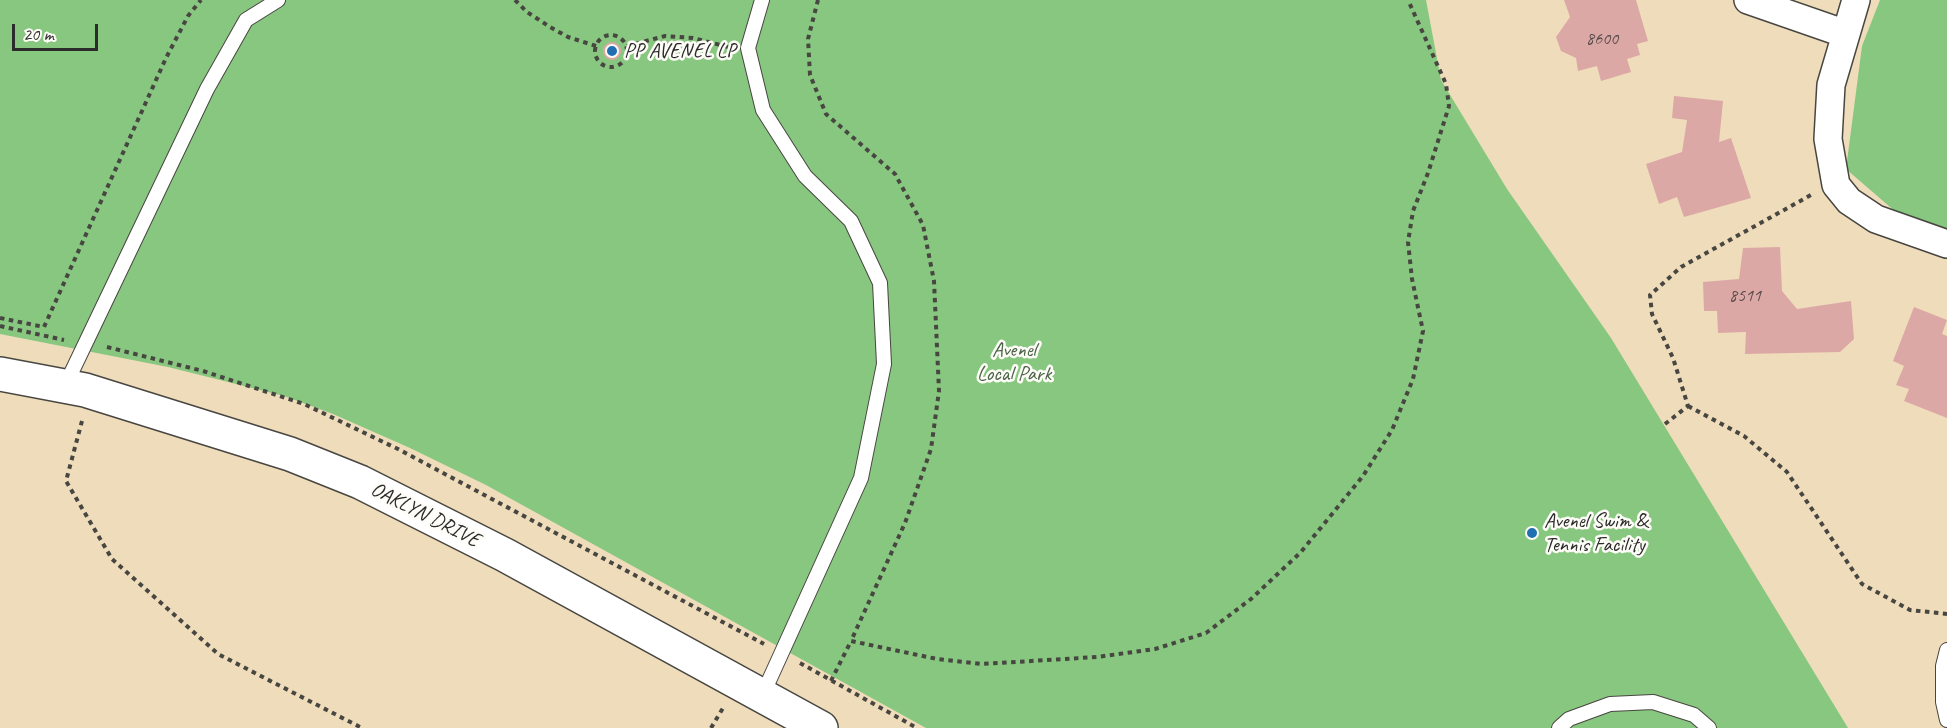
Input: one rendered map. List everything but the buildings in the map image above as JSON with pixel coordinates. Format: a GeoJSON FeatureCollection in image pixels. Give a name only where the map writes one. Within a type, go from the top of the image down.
{"type":"FeatureCollection","features":[{"type":"Feature","properties":{"kind":"street"},"geometry":{"type":"LineString","coordinates":[[1748,0],[1846,34]]}},
{"type":"Feature","properties":{"kind":"street"},"geometry":{"type":"LineString","coordinates":[[1856,0],[1832,85],[1828,139],[1836,185],[1849,201],[1876,219],[1947,244]]}},
{"type":"Feature","properties":{"kind":"street","name":"OAKLYN DRIVE"},"geometry":{"type":"LineString","coordinates":[[0,374],[79,389],[290,454],[360,482],[505,555],[820,728]]}},
{"type":"Feature","properties":{"kind":"lane"},"geometry":{"type":"LineString","coordinates":[[79,389],[86,343],[207,89],[246,20],[278,0]]}},
{"type":"Feature","properties":{"kind":"lane"},"geometry":{"type":"LineString","coordinates":[[762,0],[747,48],[763,110],[805,176],[851,221],[880,283],[884,364],[861,478],[762,696]]}},
{"type":"Feature","properties":{"kind":"lane"},"geometry":{"type":"LineString","coordinates":[[1947,650],[1943,678],[1943,702],[1947,720]]}},
{"type":"Feature","properties":{"kind":"lane"},"geometry":{"type":"LineString","coordinates":[[1559,728],[1569,719],[1610,704],[1653,702],[1694,715],[1709,728]]}},
{"type":"Feature","properties":{"kind":"path"},"geometry":{"type":"LineString","coordinates":[[0,318],[44,327],[166,57],[189,16],[201,0]]}},
{"type":"Feature","properties":{"kind":"path"},"geometry":{"type":"LineString","coordinates":[[515,0],[526,12],[550,27],[568,37],[596,46]]}},
{"type":"Feature","properties":{"kind":"path"},"geometry":{"type":"LineString","coordinates":[[831,681],[851,641],[937,659],[982,664],[1097,657],[1155,649],[1206,633],[1251,599],[1301,552],[1363,476],[1392,429],[1413,379],[1423,331],[1412,279],[1408,242],[1413,211],[1449,106],[1446,84],[1408,0]]}},
{"type":"Feature","properties":{"kind":"path"},"geometry":{"type":"LineString","coordinates":[[611,35],[621,38],[627,45],[627,58],[618,67],[605,67],[596,58],[596,46],[602,38],[611,35]]}},
{"type":"Feature","properties":{"kind":"path"},"geometry":{"type":"LineString","coordinates":[[627,45],[665,36],[693,38],[720,47],[747,48]]}},
{"type":"Feature","properties":{"kind":"path"},"geometry":{"type":"LineString","coordinates":[[1836,185],[1806,196],[1680,267],[1650,295],[1652,314],[1673,358],[1688,406],[1744,436],[1787,472],[1862,584],[1910,610],[1947,614]]}},
{"type":"Feature","properties":{"kind":"path"},"geometry":{"type":"LineString","coordinates":[[0,326],[86,343],[203,371],[304,404],[398,449],[917,728]]}},
{"type":"Feature","properties":{"kind":"path"},"geometry":{"type":"LineString","coordinates":[[79,389],[83,417],[66,481],[112,559],[218,654],[362,728]]}},
{"type":"Feature","properties":{"kind":"path"},"geometry":{"type":"LineString","coordinates":[[1665,424],[1688,406]]}},
{"type":"Feature","properties":{"kind":"green space","name":"Avenel Local Park"},"geometry":{"type":"Polygon","coordinates":[[[0,0],[1426,0],[1441,80],[1507,189],[1611,338],[1848,728],[926,728],[486,485],[333,414],[284,396],[168,367],[0,334],[0,0]]]}},
{"type":"Feature","properties":{"kind":"green space"},"geometry":{"type":"Polygon","coordinates":[[[1880,0],[1947,0],[1947,230],[1897,213],[1846,169],[1862,46],[1880,0]]]}},
{"type":"Feature","properties":{"kind":"place","name":"PP AVENEL LP"},"geometry":{"type":"Point","coordinates":[612,51]}},
{"type":"Feature","properties":{"kind":"place","name":"Avenel Swim & Tennis Facility"},"geometry":{"type":"Point","coordinates":[1532,533]}}]}
